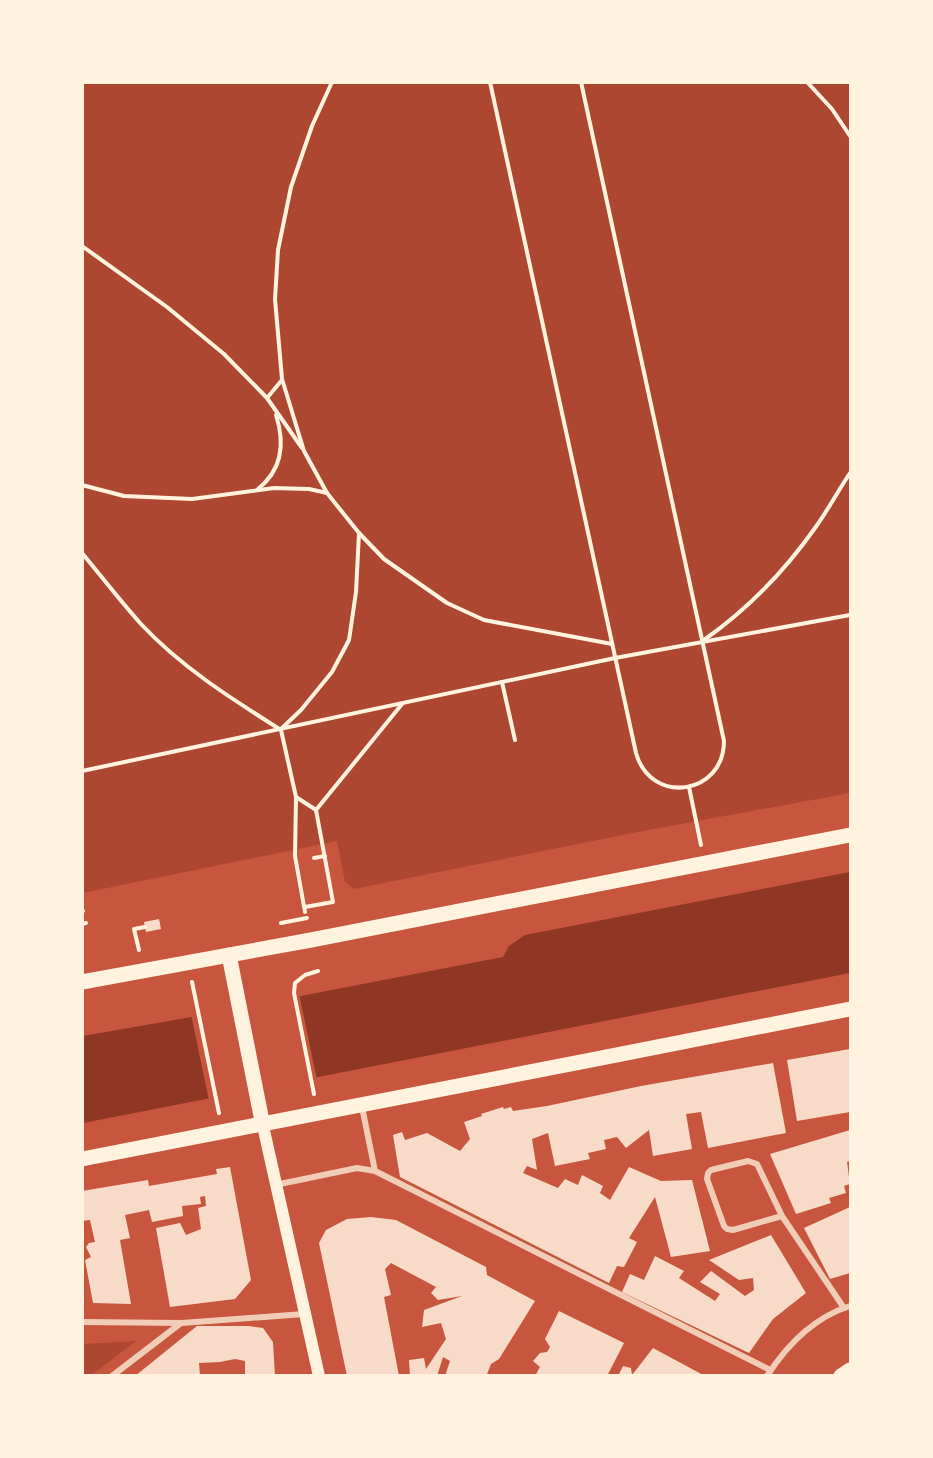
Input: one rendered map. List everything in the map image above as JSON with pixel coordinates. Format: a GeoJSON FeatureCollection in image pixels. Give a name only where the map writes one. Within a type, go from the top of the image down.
{"type":"FeatureCollection","features":[{"type":"Feature","properties":{"kind":"main road"},"geometry":{"type":"LineString","coordinates":[[82,982],[850,835]]}},
{"type":"Feature","properties":{"kind":"main road"},"geometry":{"type":"LineString","coordinates":[[229,955],[275,1185],[319,1376]]}},
{"type":"Feature","properties":{"kind":"main road"},"geometry":{"type":"LineString","coordinates":[[82,1159],[263,1126],[850,1009]]}},
{"type":"Feature","properties":{"kind":"main road"},"geometry":{"type":"LineString","coordinates":[[841,1376],[850,1370]]}},
{"type":"Feature","properties":{"kind":"street"},"geometry":{"type":"LineString","coordinates":[[362,1105],[375,1172]]}},
{"type":"Feature","properties":{"kind":"street"},"geometry":{"type":"LineString","coordinates":[[275,1185],[357,1168],[375,1172],[769,1373],[782,1353],[798,1337],[817,1322],[847,1307],[782,1216],[757,1164],[752,1161],[711,1170],[708,1173],[707,1179],[727,1229],[733,1230],[782,1216]]}},
{"type":"Feature","properties":{"kind":"street"},"geometry":{"type":"LineString","coordinates":[[82,1322],[182,1323],[304,1314]]}},
{"type":"Feature","properties":{"kind":"street"},"geometry":{"type":"LineString","coordinates":[[112,1376],[182,1323]]}},
{"type":"Feature","properties":{"kind":"path"},"geometry":{"type":"LineString","coordinates":[[304,451],[282,379],[275,299],[278,250],[291,187],[312,126],[332,82]]}},
{"type":"Feature","properties":{"kind":"path"},"geometry":{"type":"LineString","coordinates":[[490,82],[636,753],[641,767],[651,778],[671,787],[689,787],[700,783],[712,774],[720,762],[724,748],[723,734],[581,82]]}},
{"type":"Feature","properties":{"kind":"path"},"geometry":{"type":"LineString","coordinates":[[807,82],[832,110],[850,136]]}},
{"type":"Feature","properties":{"kind":"path"},"geometry":{"type":"LineString","coordinates":[[82,246],[167,307],[224,354],[267,398],[304,451],[327,493],[359,533],[384,559],[438,597],[484,620],[612,644]]}},
{"type":"Feature","properties":{"kind":"path"},"geometry":{"type":"LineString","coordinates":[[267,398],[282,379]]}},
{"type":"Feature","properties":{"kind":"path"},"geometry":{"type":"LineString","coordinates":[[257,490],[266,483],[275,470],[281,450],[281,430],[275,411]]}},
{"type":"Feature","properties":{"kind":"path"},"geometry":{"type":"LineString","coordinates":[[703,641],[741,613],[783,570],[816,527],[850,473]]}},
{"type":"Feature","properties":{"kind":"path"},"geometry":{"type":"LineString","coordinates":[[82,485],[124,496],[192,499],[290,488],[327,493]]}},
{"type":"Feature","properties":{"kind":"path"},"geometry":{"type":"LineString","coordinates":[[281,730],[327,678],[349,640],[356,592],[359,533]]}},
{"type":"Feature","properties":{"kind":"path"},"geometry":{"type":"LineString","coordinates":[[82,553],[142,625],[174,655],[208,682],[281,730],[296,797],[294,856],[305,910],[333,902],[316,810],[296,797]]}},
{"type":"Feature","properties":{"kind":"path"},"geometry":{"type":"LineString","coordinates":[[82,771],[615,658],[850,615]]}},
{"type":"Feature","properties":{"kind":"path"},"geometry":{"type":"LineString","coordinates":[[502,682],[515,740]]}},
{"type":"Feature","properties":{"kind":"path"},"geometry":{"type":"LineString","coordinates":[[316,810],[402,703]]}},
{"type":"Feature","properties":{"kind":"path"},"geometry":{"type":"LineString","coordinates":[[689,787],[705,864]]}},
{"type":"Feature","properties":{"kind":"path"},"geometry":{"type":"LineString","coordinates":[[314,858],[325,856]]}},
{"type":"Feature","properties":{"kind":"path"},"geometry":{"type":"LineString","coordinates":[[139,950],[134,929],[145,927]]}},
{"type":"Feature","properties":{"kind":"path"},"geometry":{"type":"LineString","coordinates":[[187,962],[219,1113]]}},
{"type":"Feature","properties":{"kind":"path"},"geometry":{"type":"LineString","coordinates":[[314,1094],[294,993],[295,983],[305,975],[318,970]]}},
{"type":"Feature","properties":{"kind":"shaded area"},"geometry":{"type":"Polygon","coordinates":[[[82,83],[850,83],[850,793],[643,831],[354,889],[345,882],[337,841],[83,893],[82,83]]]}},
{"type":"Feature","properties":{"kind":"shaded area"},"geometry":{"type":"Polygon","coordinates":[[[850,872],[850,973],[83,1123],[83,1036],[503,957],[509,946],[525,935],[850,872]]]}},
{"type":"Feature","properties":{"kind":"shaded area"},"geometry":{"type":"Polygon","coordinates":[[[136,1341],[92,1375],[83,1375],[83,1344],[136,1341]]]}},
{"type":"Feature","properties":{"kind":"pier"},"geometry":{"type":"Polygon","coordinates":[[[299,993],[317,1080],[209,1101],[191,1014],[299,993]]]}},
{"type":"Feature","properties":{"kind":"building"},"geometry":{"type":"Polygon","coordinates":[[[159,919],[161,929],[146,932],[144,922],[159,919]]]}},
{"type":"Feature","properties":{"kind":"building"},"geometry":{"type":"Polygon","coordinates":[[[850,1049],[850,1112],[797,1121],[787,1060],[850,1049]]]}},
{"type":"Feature","properties":{"kind":"building"},"geometry":{"type":"Polygon","coordinates":[[[773,1063],[786,1133],[708,1148],[701,1112],[686,1114],[692,1149],[653,1156],[649,1130],[626,1148],[617,1137],[604,1140],[606,1149],[588,1153],[590,1159],[555,1166],[548,1133],[532,1139],[537,1170],[527,1166],[523,1173],[558,1188],[565,1179],[578,1185],[582,1175],[603,1186],[600,1193],[610,1200],[629,1167],[661,1181],[692,1180],[710,1251],[671,1257],[655,1197],[629,1238],[637,1242],[624,1267],[617,1266],[609,1283],[400,1177],[393,1135],[402,1132],[405,1140],[427,1133],[460,1151],[470,1139],[464,1122],[503,1107],[504,1109],[511,1107],[513,1111],[547,1106],[641,1086],[773,1063]]]}},
{"type":"Feature","properties":{"kind":"building"},"geometry":{"type":"Polygon","coordinates":[[[850,1130],[850,1161],[847,1162],[850,1184],[844,1186],[846,1193],[829,1198],[831,1203],[796,1214],[770,1154],[850,1130]]]}},
{"type":"Feature","properties":{"kind":"building"},"geometry":{"type":"Polygon","coordinates":[[[230,1167],[251,1280],[235,1299],[170,1307],[156,1228],[180,1223],[186,1235],[201,1229],[198,1208],[206,1206],[205,1196],[200,1197],[201,1204],[182,1206],[183,1216],[152,1222],[149,1210],[125,1215],[130,1238],[120,1240],[131,1304],[93,1303],[85,1260],[91,1257],[86,1247],[89,1243],[95,1242],[90,1220],[82,1221],[82,1191],[148,1180],[149,1186],[217,1174],[216,1169],[230,1167]]]}},
{"type":"Feature","properties":{"kind":"building"},"geometry":{"type":"Polygon","coordinates":[[[850,1207],[850,1273],[830,1279],[804,1228],[850,1207]]]}},
{"type":"Feature","properties":{"kind":"building"},"geometry":{"type":"Polygon","coordinates":[[[371,1217],[396,1220],[486,1267],[487,1275],[535,1301],[499,1359],[491,1364],[487,1374],[491,1376],[445,1376],[450,1361],[443,1357],[437,1376],[410,1376],[409,1360],[424,1358],[426,1369],[446,1339],[441,1323],[422,1327],[424,1310],[462,1296],[438,1300],[431,1293],[436,1287],[391,1263],[385,1269],[391,1295],[384,1297],[399,1376],[347,1376],[319,1243],[326,1230],[347,1219],[371,1217]]]}},
{"type":"Feature","properties":{"kind":"building"},"geometry":{"type":"Polygon","coordinates":[[[771,1235],[806,1293],[773,1319],[749,1353],[622,1292],[630,1274],[644,1280],[655,1256],[684,1271],[679,1278],[715,1301],[720,1294],[700,1282],[711,1271],[745,1296],[754,1290],[753,1278],[739,1280],[709,1260],[771,1235]]]}},
{"type":"Feature","properties":{"kind":"building"},"geometry":{"type":"Polygon","coordinates":[[[559,1311],[624,1343],[607,1376],[535,1376],[540,1367],[533,1361],[540,1353],[547,1352],[550,1347],[545,1339],[559,1311]]]}},
{"type":"Feature","properties":{"kind":"building"},"geometry":{"type":"Polygon","coordinates":[[[197,1326],[263,1328],[273,1342],[275,1376],[245,1376],[245,1361],[235,1359],[199,1363],[200,1376],[135,1376],[197,1326]]]}},
{"type":"Feature","properties":{"kind":"building"},"geometry":{"type":"Polygon","coordinates":[[[653,1348],[705,1376],[618,1376],[623,1366],[631,1368],[632,1375],[653,1348]]]}}]}
